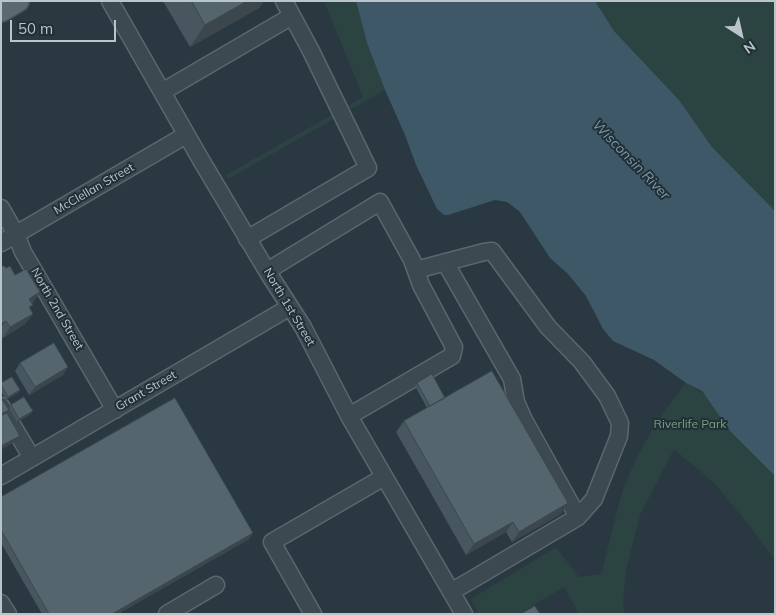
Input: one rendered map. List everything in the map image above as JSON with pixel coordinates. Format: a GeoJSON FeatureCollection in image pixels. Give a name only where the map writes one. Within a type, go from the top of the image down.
{"type":"FeatureCollection","features":[{"type":"Feature","properties":{"kind":"main road"},"geometry":{"type":"LineString","coordinates":[[1,11],[18,1]]}},
{"type":"Feature","properties":{"kind":"street","name":"North 1st Street"},"geometry":{"type":"LineString","coordinates":[[110,1],[247,239],[311,342],[349,416],[464,614]]}},
{"type":"Feature","properties":{"kind":"street"},"geometry":{"type":"LineString","coordinates":[[247,239],[368,168],[284,1]]}},
{"type":"Feature","properties":{"kind":"street"},"geometry":{"type":"LineString","coordinates":[[162,92],[292,16]]}},
{"type":"Feature","properties":{"kind":"street","name":"McClellan Street"},"geometry":{"type":"LineString","coordinates":[[1,243],[186,135]]}},
{"type":"Feature","properties":{"kind":"street"},"geometry":{"type":"LineString","coordinates":[[267,271],[380,202],[412,260],[421,285],[454,347],[452,356],[349,416]]}},
{"type":"Feature","properties":{"kind":"street","name":"North 2nd Street"},"geometry":{"type":"LineString","coordinates":[[1,208],[16,234],[23,252],[115,410]]}},
{"type":"Feature","properties":{"kind":"street"},"geometry":{"type":"LineString","coordinates":[[416,270],[492,251],[548,327],[582,362],[607,396],[620,424],[619,436],[594,499],[578,517],[451,592]]}},
{"type":"Feature","properties":{"kind":"street"},"geometry":{"type":"LineString","coordinates":[[445,262],[512,379],[516,402],[524,420],[578,517]]}},
{"type":"Feature","properties":{"kind":"street","name":"Grant Street"},"geometry":{"type":"LineString","coordinates":[[1,476],[290,307]]}},
{"type":"Feature","properties":{"kind":"street"},"geometry":{"type":"LineString","coordinates":[[1,406],[32,458]]}},
{"type":"Feature","properties":{"kind":"street"},"geometry":{"type":"LineString","coordinates":[[313,614],[272,542],[384,477]]}},
{"type":"Feature","properties":{"kind":"street"},"geometry":{"type":"LineString","coordinates":[[167,614],[184,610],[216,586]]}},
{"type":"Feature","properties":{"kind":"street"},"geometry":{"type":"LineString","coordinates":[[1,603],[8,614]]}},
{"type":"Feature","properties":{"kind":"green space"},"geometry":{"type":"Polygon","coordinates":[[[324,1],[356,1],[367,43],[385,90],[228,179],[226,175],[363,97],[324,1]]]}},
{"type":"Feature","properties":{"kind":"green space"},"geometry":{"type":"Polygon","coordinates":[[[595,1],[775,1],[775,211],[712,147],[679,100],[614,31],[595,1]]]}},
{"type":"Feature","properties":{"kind":"green space","name":"Riverlife Park"},"geometry":{"type":"Polygon","coordinates":[[[686,383],[704,394],[730,431],[775,476],[775,561],[753,530],[715,484],[674,449],[640,515],[626,570],[624,614],[579,614],[564,587],[519,614],[479,614],[471,599],[556,547],[579,577],[601,574],[620,500],[632,468],[647,438],[686,383]]]}},
{"type":"Feature","properties":{"kind":"water","name":"Wisconsin River"},"geometry":{"type":"Polygon","coordinates":[[[356,1],[595,1],[614,31],[679,100],[712,147],[775,211],[775,476],[730,431],[702,391],[686,383],[654,360],[613,341],[603,329],[586,296],[568,274],[550,258],[520,212],[507,202],[495,200],[448,215],[444,215],[437,209],[416,165],[385,90],[367,43],[356,1]]]}},
{"type":"Feature","properties":{"kind":"building"},"geometry":{"type":"Polygon","coordinates":[[[192,1],[247,1],[205,25],[192,1]]]}},
{"type":"Feature","properties":{"kind":"building"},"geometry":{"type":"Polygon","coordinates":[[[4,266],[6,268],[10,266],[15,275],[26,269],[40,292],[29,299],[33,305],[29,307],[33,314],[10,327],[6,321],[1,324],[1,267],[4,266]]]}},
{"type":"Feature","properties":{"kind":"building"},"geometry":{"type":"Polygon","coordinates":[[[54,343],[68,367],[35,387],[20,363],[54,343]]]}},
{"type":"Feature","properties":{"kind":"building"},"geometry":{"type":"Polygon","coordinates":[[[492,371],[568,503],[519,532],[513,522],[474,544],[404,421],[492,371]]]}},
{"type":"Feature","properties":{"kind":"building"},"geometry":{"type":"Polygon","coordinates":[[[432,374],[445,398],[430,406],[417,383],[432,374]]]}},
{"type":"Feature","properties":{"kind":"building"},"geometry":{"type":"Polygon","coordinates":[[[12,377],[20,390],[8,397],[1,383],[12,377]]]}},
{"type":"Feature","properties":{"kind":"building"},"geometry":{"type":"Polygon","coordinates":[[[24,397],[33,411],[19,419],[11,405],[24,397]]]}},
{"type":"Feature","properties":{"kind":"building"},"geometry":{"type":"Polygon","coordinates":[[[1,398],[9,410],[1,414],[1,398]]]}},
{"type":"Feature","properties":{"kind":"building"},"geometry":{"type":"Polygon","coordinates":[[[175,398],[253,533],[112,614],[49,614],[1,530],[1,497],[175,398]]]}},
{"type":"Feature","properties":{"kind":"building"},"geometry":{"type":"Polygon","coordinates":[[[7,413],[20,436],[1,446],[1,416],[7,413]]]}},
{"type":"Feature","properties":{"kind":"building"},"geometry":{"type":"Polygon","coordinates":[[[535,606],[540,614],[521,614],[535,606]]]}}]}
